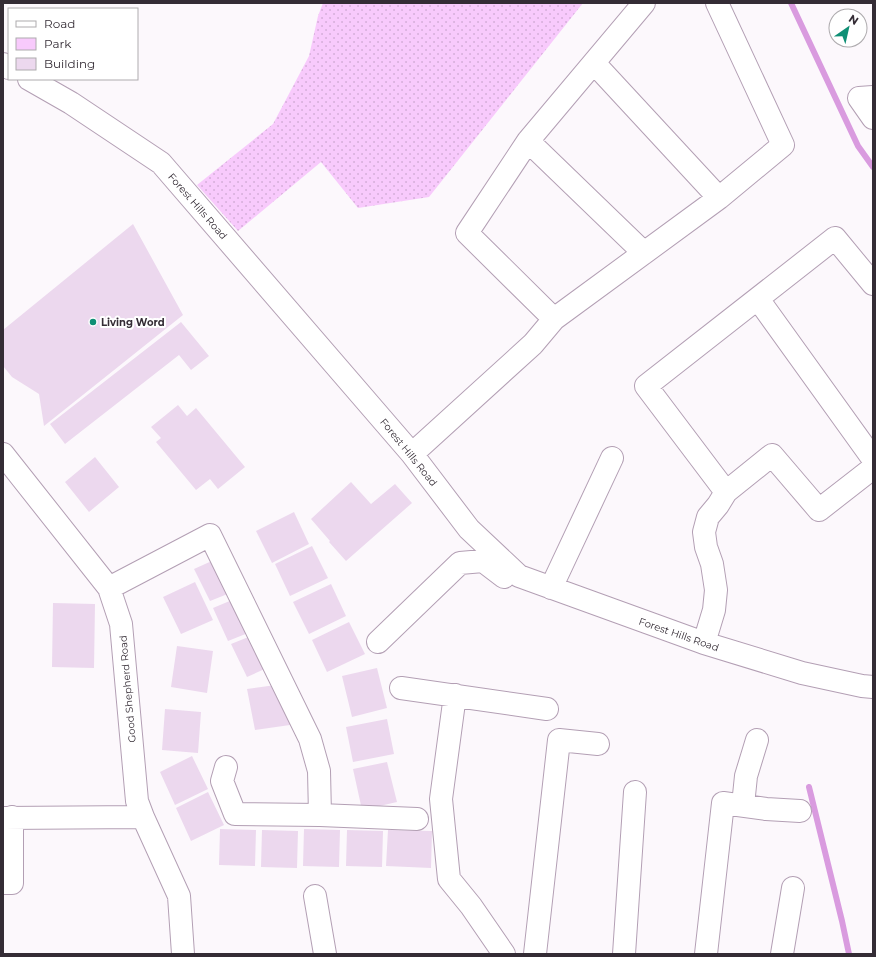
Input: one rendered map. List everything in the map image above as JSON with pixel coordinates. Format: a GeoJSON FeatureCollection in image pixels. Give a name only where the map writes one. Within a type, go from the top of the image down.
{"type":"FeatureCollection","features":[{"type":"Feature","properties":{"kind":"street"},"geometry":{"type":"LineString","coordinates":[[554,319],[467,233],[528,142],[644,3]]}},
{"type":"Feature","properties":{"kind":"street"},"geometry":{"type":"LineString","coordinates":[[412,454],[533,344],[554,319],[719,198],[783,145],[717,3]]}},
{"type":"Feature","properties":{"kind":"street"},"geometry":{"type":"LineString","coordinates":[[594,63],[719,198]]}},
{"type":"Feature","properties":{"kind":"street","name":"Forest Hills Road"},"geometry":{"type":"LineString","coordinates":[[31,80],[71,103],[161,163],[412,454],[469,529],[519,576],[704,643],[802,673],[873,687]]}},
{"type":"Feature","properties":{"kind":"street"},"geometry":{"type":"LineString","coordinates":[[873,97],[859,98],[873,118]]}},
{"type":"Feature","properties":{"kind":"street"},"geometry":{"type":"LineString","coordinates":[[528,142],[644,253]]}},
{"type":"Feature","properties":{"kind":"street"},"geometry":{"type":"LineString","coordinates":[[726,492],[646,386],[835,238],[873,284]]}},
{"type":"Feature","properties":{"kind":"street"},"geometry":{"type":"LineString","coordinates":[[758,299],[873,459]]}},
{"type":"Feature","properties":{"kind":"street","name":"Good Shepherd Road"},"geometry":{"type":"LineString","coordinates":[[3,454],[109,588],[120,624],[137,801],[179,896],[183,954]]}},
{"type":"Feature","properties":{"kind":"street"},"geometry":{"type":"LineString","coordinates":[[704,643],[714,610],[716,590],[712,564],[706,547],[704,532],[708,517],[726,492],[772,455],[819,510],[873,468]]}},
{"type":"Feature","properties":{"kind":"street"},"geometry":{"type":"LineString","coordinates":[[551,588],[612,458]]}},
{"type":"Feature","properties":{"kind":"street"},"geometry":{"type":"LineString","coordinates":[[109,588],[210,535],[310,739],[319,771],[320,815]]}},
{"type":"Feature","properties":{"kind":"street"},"geometry":{"type":"LineString","coordinates":[[378,642],[460,563],[484,561],[511,583],[519,576]]}},
{"type":"Feature","properties":{"kind":"street"},"geometry":{"type":"LineString","coordinates":[[401,688],[547,709]]}},
{"type":"Feature","properties":{"kind":"street"},"geometry":{"type":"LineString","coordinates":[[455,695],[441,800],[449,879],[471,906],[504,954]]}},
{"type":"Feature","properties":{"kind":"street"},"geometry":{"type":"LineString","coordinates":[[535,954],[559,740],[598,744]]}},
{"type":"Feature","properties":{"kind":"street"},"geometry":{"type":"LineString","coordinates":[[743,805],[746,776],[757,740]]}},
{"type":"Feature","properties":{"kind":"street"},"geometry":{"type":"LineString","coordinates":[[226,767],[222,781],[235,814],[320,815],[417,819]]}},
{"type":"Feature","properties":{"kind":"street"},"geometry":{"type":"LineString","coordinates":[[624,954],[635,792]]}},
{"type":"Feature","properties":{"kind":"street"},"geometry":{"type":"LineString","coordinates":[[706,954],[723,803],[800,811]]}},
{"type":"Feature","properties":{"kind":"street"},"geometry":{"type":"LineString","coordinates":[[3,883],[12,883],[7,818],[143,817]]}},
{"type":"Feature","properties":{"kind":"street"},"geometry":{"type":"LineString","coordinates":[[782,954],[793,888]]}},
{"type":"Feature","properties":{"kind":"street"},"geometry":{"type":"LineString","coordinates":[[315,896],[325,954]]}},
{"type":"Feature","properties":{"kind":"green space"},"geometry":{"type":"Polygon","coordinates":[[[323,3],[583,3],[429,197],[358,208],[321,162],[238,231],[197,185],[273,124],[309,56],[318,16],[323,3]]]}},
{"type":"Feature","properties":{"kind":"building","name":"Living Word"},"geometry":{"type":"Polygon","coordinates":[[[133,224],[183,315],[44,426],[39,394],[12,377],[3,366],[3,330],[133,224]]]}},
{"type":"Feature","properties":{"kind":"building"},"geometry":{"type":"Polygon","coordinates":[[[181,322],[209,356],[191,370],[179,355],[65,444],[50,424],[181,322]]]}},
{"type":"Feature","properties":{"kind":"building"},"geometry":{"type":"Polygon","coordinates":[[[178,405],[187,416],[196,408],[245,467],[218,489],[210,479],[196,490],[156,442],[161,438],[151,427],[178,405]]]}},
{"type":"Feature","properties":{"kind":"building"},"geometry":{"type":"Polygon","coordinates":[[[95,457],[119,487],[89,512],[65,482],[95,457]]]}},
{"type":"Feature","properties":{"kind":"building"},"geometry":{"type":"Polygon","coordinates":[[[351,482],[371,504],[395,484],[412,503],[346,561],[311,519],[351,482]]]}},
{"type":"Feature","properties":{"kind":"building"},"geometry":{"type":"Polygon","coordinates":[[[294,512],[309,544],[272,563],[256,531],[294,512]]]}},
{"type":"Feature","properties":{"kind":"building"},"geometry":{"type":"Polygon","coordinates":[[[312,546],[328,578],[290,596],[275,564],[312,546]]]}},
{"type":"Feature","properties":{"kind":"building"},"geometry":{"type":"Polygon","coordinates":[[[214,560],[230,593],[210,601],[194,569],[214,560]]]}},
{"type":"Feature","properties":{"kind":"building"},"geometry":{"type":"Polygon","coordinates":[[[195,582],[213,620],[181,634],[163,597],[195,582]]]}},
{"type":"Feature","properties":{"kind":"building"},"geometry":{"type":"Polygon","coordinates":[[[331,584],[346,616],[309,634],[293,602],[331,584]]]}},
{"type":"Feature","properties":{"kind":"building"},"geometry":{"type":"Polygon","coordinates":[[[232,600],[248,633],[228,641],[213,608],[232,600]]]}},
{"type":"Feature","properties":{"kind":"building"},"geometry":{"type":"Polygon","coordinates":[[[53,603],[95,604],[94,668],[52,667],[53,603]]]}},
{"type":"Feature","properties":{"kind":"building"},"geometry":{"type":"Polygon","coordinates":[[[349,622],[365,654],[327,672],[312,640],[349,622]]]}},
{"type":"Feature","properties":{"kind":"building"},"geometry":{"type":"Polygon","coordinates":[[[251,636],[267,668],[247,677],[231,644],[251,636]]]}},
{"type":"Feature","properties":{"kind":"building"},"geometry":{"type":"Polygon","coordinates":[[[177,646],[213,651],[207,693],[171,687],[177,646]]]}},
{"type":"Feature","properties":{"kind":"building"},"geometry":{"type":"Polygon","coordinates":[[[377,668],[387,708],[352,717],[342,676],[377,668]]]}},
{"type":"Feature","properties":{"kind":"building"},"geometry":{"type":"Polygon","coordinates":[[[283,684],[290,725],[255,730],[247,689],[283,684]]]}},
{"type":"Feature","properties":{"kind":"building"},"geometry":{"type":"Polygon","coordinates":[[[165,709],[201,712],[198,753],[162,750],[165,709]]]}},
{"type":"Feature","properties":{"kind":"building"},"geometry":{"type":"Polygon","coordinates":[[[387,719],[394,754],[353,762],[346,727],[387,719]]]}},
{"type":"Feature","properties":{"kind":"building"},"geometry":{"type":"Polygon","coordinates":[[[192,756],[208,789],[175,805],[160,772],[192,756]]]}},
{"type":"Feature","properties":{"kind":"building"},"geometry":{"type":"Polygon","coordinates":[[[387,762],[397,802],[362,810],[353,769],[387,762]]]}},
{"type":"Feature","properties":{"kind":"building"},"geometry":{"type":"Polygon","coordinates":[[[208,792],[224,825],[191,841],[176,808],[208,792]]]}},
{"type":"Feature","properties":{"kind":"building"},"geometry":{"type":"Polygon","coordinates":[[[220,829],[256,830],[255,866],[219,865],[220,829]]]}},
{"type":"Feature","properties":{"kind":"building"},"geometry":{"type":"Polygon","coordinates":[[[304,829],[340,830],[339,867],[303,866],[304,829]]]}},
{"type":"Feature","properties":{"kind":"building"},"geometry":{"type":"Polygon","coordinates":[[[262,830],[298,831],[297,868],[261,867],[262,830]]]}},
{"type":"Feature","properties":{"kind":"building"},"geometry":{"type":"Polygon","coordinates":[[[347,830],[383,831],[382,867],[346,866],[347,830]]]}},
{"type":"Feature","properties":{"kind":"building"},"geometry":{"type":"Polygon","coordinates":[[[388,830],[432,831],[431,868],[386,866],[388,830]]]}},
{"type":"Feature","properties":{"kind":"waterway"},"geometry":{"type":"LineString","coordinates":[[791,3],[858,146],[873,167]]}},
{"type":"Feature","properties":{"kind":"waterway"},"geometry":{"type":"LineString","coordinates":[[809,787],[849,954]]}},
{"type":"Feature","properties":{"kind":"place","name":"Living Word"},"geometry":{"type":"Point","coordinates":[93,322]}}]}
